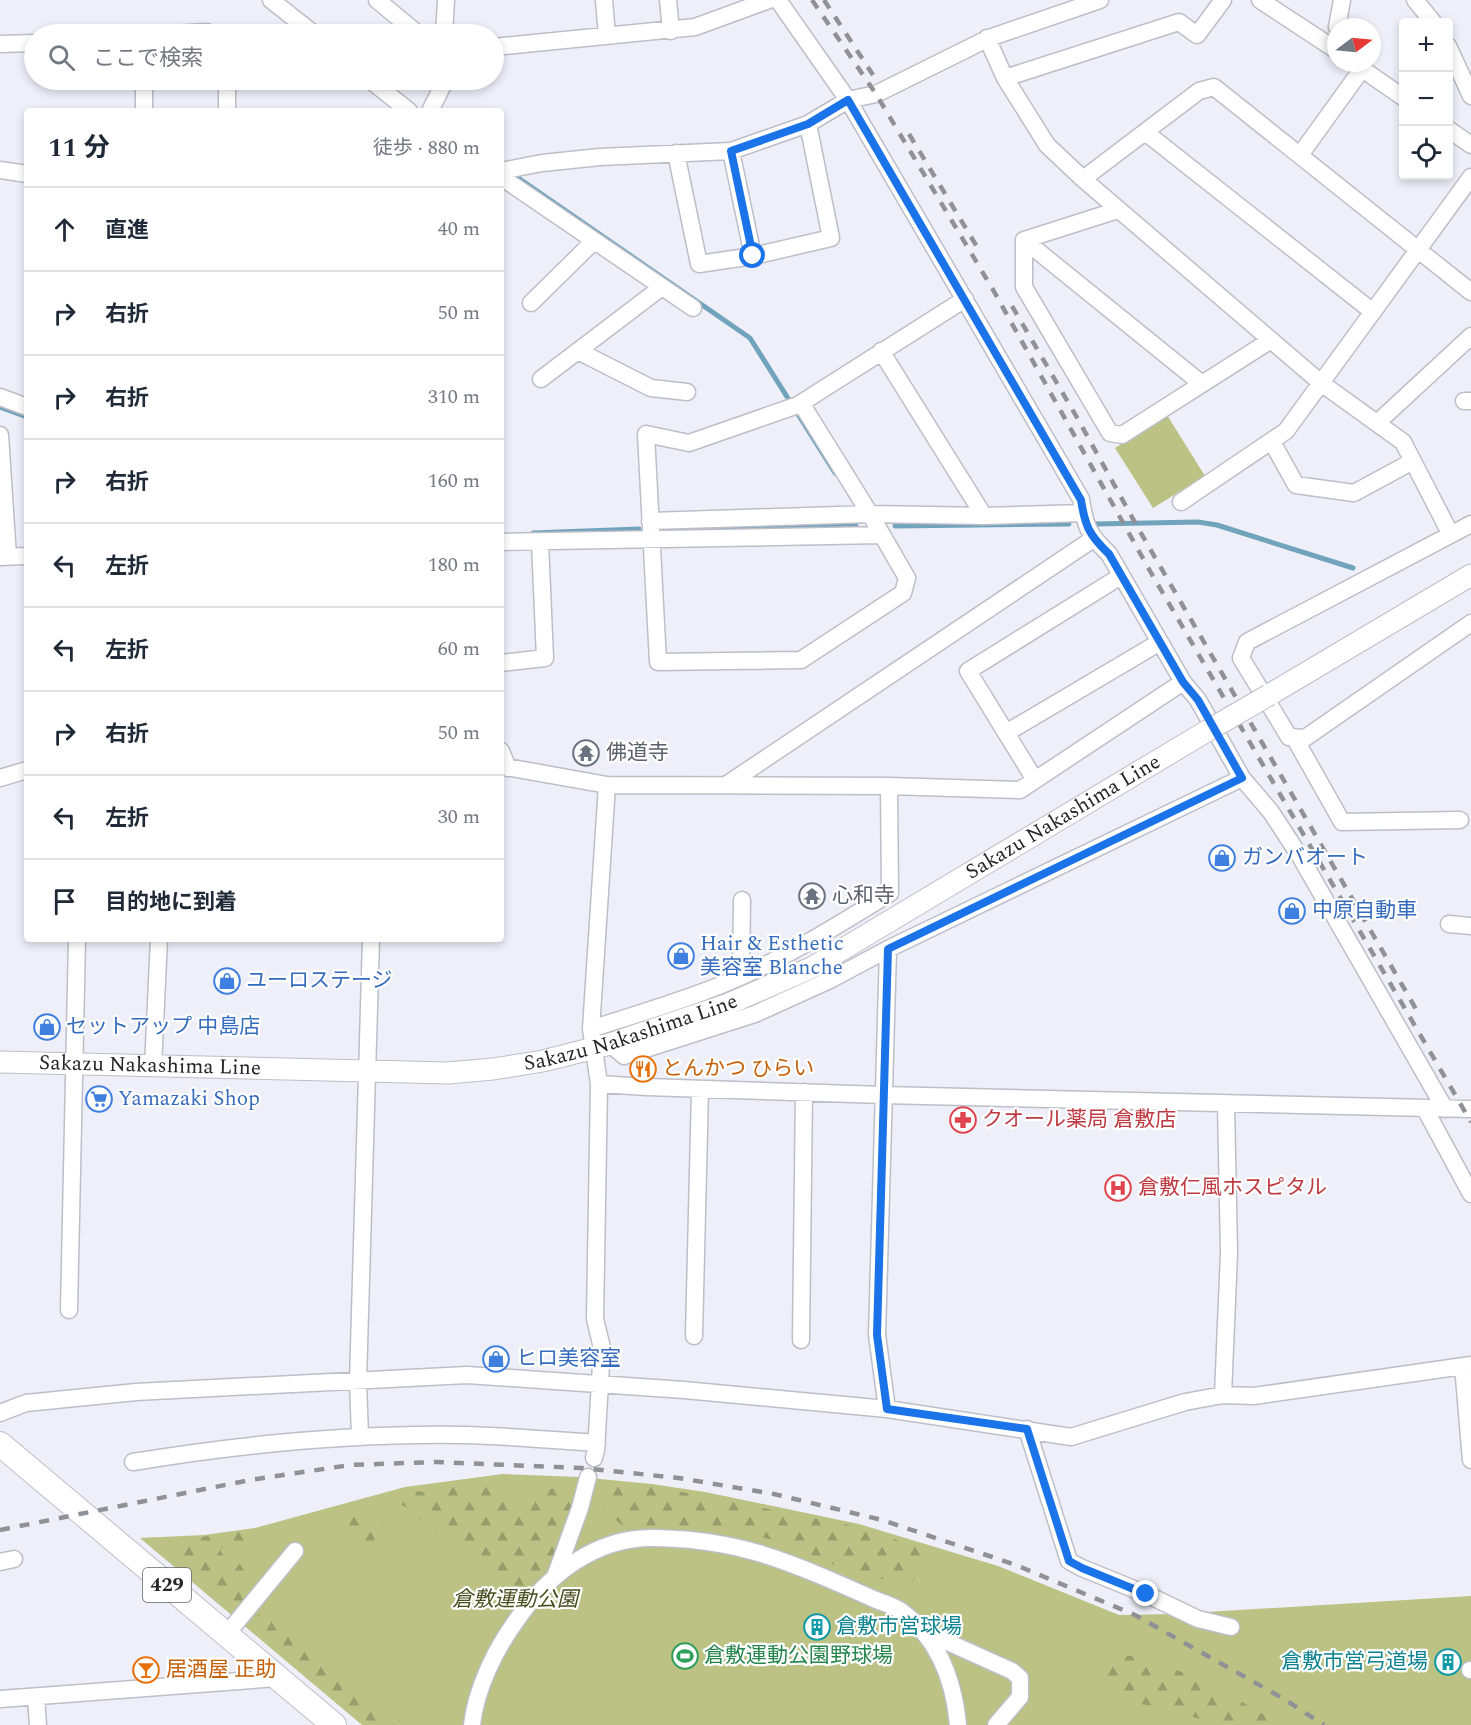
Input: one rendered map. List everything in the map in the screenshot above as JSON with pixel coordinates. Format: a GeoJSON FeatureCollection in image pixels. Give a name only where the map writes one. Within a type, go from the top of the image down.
{"type":"FeatureCollection","features":[{"type":"Feature","properties":{"kind":"highway","name":"429"},"geometry":{"type":"LineString","coordinates":[[0,1444],[334,1725]]}},
{"type":"Feature","properties":{"kind":"main road","name":"Sakazu Nakashima Line"},"geometry":{"type":"LineString","coordinates":[[0,1062],[448,1073],[543,1061],[598,1040],[726,1005],[813,967],[1471,575]]}},
{"type":"Feature","properties":{"kind":"street"},"geometry":{"type":"LineString","coordinates":[[271,0],[301,24]]}},
{"type":"Feature","properties":{"kind":"street"},"geometry":{"type":"LineString","coordinates":[[377,0],[406,24]]}},
{"type":"Feature","properties":{"kind":"street"},"geometry":{"type":"LineString","coordinates":[[445,24],[446,0]]}},
{"type":"Feature","properties":{"kind":"street"},"geometry":{"type":"LineString","coordinates":[[604,0],[607,36]]}},
{"type":"Feature","properties":{"kind":"street"},"geometry":{"type":"LineString","coordinates":[[668,0],[671,31]]}},
{"type":"Feature","properties":{"kind":"street"},"geometry":{"type":"LineString","coordinates":[[504,46],[695,27],[769,0]]}},
{"type":"Feature","properties":{"kind":"street"},"geometry":{"type":"LineString","coordinates":[[778,0],[848,100],[1081,500],[1084,522],[1093,538],[1109,554],[1183,682],[1198,700],[1242,778],[1271,812],[1301,858],[1445,1109]]}},
{"type":"Feature","properties":{"kind":"street"},"geometry":{"type":"LineString","coordinates":[[504,175],[542,163],[589,158],[731,151],[808,124],[848,100],[876,94],[987,38],[1099,0]]}},
{"type":"Feature","properties":{"kind":"street"},"geometry":{"type":"LineString","coordinates":[[1005,78],[1179,22],[1197,35],[1223,0]]}},
{"type":"Feature","properties":{"kind":"street"},"geometry":{"type":"LineString","coordinates":[[1260,0],[1327,44]]}},
{"type":"Feature","properties":{"kind":"street"},"geometry":{"type":"LineString","coordinates":[[1338,18],[1342,0]]}},
{"type":"Feature","properties":{"kind":"street"},"geometry":{"type":"LineString","coordinates":[[1415,0],[1430,18]]}},
{"type":"Feature","properties":{"kind":"street"},"geometry":{"type":"LineString","coordinates":[[987,38],[1005,78],[1047,145],[1118,210],[1321,383],[1403,442],[1450,533]]}},
{"type":"Feature","properties":{"kind":"street"},"geometry":{"type":"LineString","coordinates":[[0,44],[24,43]]}},
{"type":"Feature","properties":{"kind":"street"},"geometry":{"type":"LineString","coordinates":[[1453,55],[1471,96]]}},
{"type":"Feature","properties":{"kind":"street"},"geometry":{"type":"LineString","coordinates":[[1300,155],[1354,72]]}},
{"type":"Feature","properties":{"kind":"street"},"geometry":{"type":"LineString","coordinates":[[1367,72],[1399,95]]}},
{"type":"Feature","properties":{"kind":"street"},"geometry":{"type":"LineString","coordinates":[[1083,179],[1199,91],[1214,87],[1471,291]]}},
{"type":"Feature","properties":{"kind":"street"},"geometry":{"type":"LineString","coordinates":[[144,90],[144,108]]}},
{"type":"Feature","properties":{"kind":"street"},"geometry":{"type":"LineString","coordinates":[[227,90],[228,108]]}},
{"type":"Feature","properties":{"kind":"street"},"geometry":{"type":"LineString","coordinates":[[383,90],[405,108]]}},
{"type":"Feature","properties":{"kind":"street"},"geometry":{"type":"LineString","coordinates":[[432,108],[440,90]]}},
{"type":"Feature","properties":{"kind":"street"},"geometry":{"type":"LineString","coordinates":[[676,153],[699,264],[753,256],[831,237],[808,124]]}},
{"type":"Feature","properties":{"kind":"street"},"geometry":{"type":"LineString","coordinates":[[1145,132],[1373,312]]}},
{"type":"Feature","properties":{"kind":"street"},"geometry":{"type":"LineString","coordinates":[[1453,132],[1471,145]]}},
{"type":"Feature","properties":{"kind":"street"},"geometry":{"type":"LineString","coordinates":[[731,151],[753,256]]}},
{"type":"Feature","properties":{"kind":"street"},"geometry":{"type":"LineString","coordinates":[[0,170],[24,174]]}},
{"type":"Feature","properties":{"kind":"street"},"geometry":{"type":"LineString","coordinates":[[504,176],[594,241],[693,308]]}},
{"type":"Feature","properties":{"kind":"street"},"geometry":{"type":"LineString","coordinates":[[1181,502],[1286,432],[1471,177]]}},
{"type":"Feature","properties":{"kind":"street"},"geometry":{"type":"LineString","coordinates":[[1024,240],[1118,210]]}},
{"type":"Feature","properties":{"kind":"street"},"geometry":{"type":"LineString","coordinates":[[1024,240],[1202,384]]}},
{"type":"Feature","properties":{"kind":"street"},"geometry":{"type":"LineString","coordinates":[[1024,240],[1024,287],[1110,433],[1122,435],[1271,340]]}},
{"type":"Feature","properties":{"kind":"street"},"geometry":{"type":"LineString","coordinates":[[531,303],[594,241]]}},
{"type":"Feature","properties":{"kind":"street"},"geometry":{"type":"LineString","coordinates":[[541,379],[662,287]]}},
{"type":"Feature","properties":{"kind":"street"},"geometry":{"type":"LineString","coordinates":[[794,406],[870,514],[907,578],[903,593],[801,660],[657,662],[646,434],[689,443],[794,406],[965,299]]}},
{"type":"Feature","properties":{"kind":"street"},"geometry":{"type":"LineString","coordinates":[[1377,423],[1471,336]]}},
{"type":"Feature","properties":{"kind":"street"},"geometry":{"type":"LineString","coordinates":[[578,351],[651,388],[687,392]]}},
{"type":"Feature","properties":{"kind":"street"},"geometry":{"type":"LineString","coordinates":[[881,351],[984,516]]}},
{"type":"Feature","properties":{"kind":"street"},"geometry":{"type":"LineString","coordinates":[[0,397],[24,406]]}},
{"type":"Feature","properties":{"kind":"street"},"geometry":{"type":"LineString","coordinates":[[0,435],[6,548],[24,555]]}},
{"type":"Feature","properties":{"kind":"street"},"geometry":{"type":"LineString","coordinates":[[1272,442],[1296,484],[1354,493],[1413,461]]}},
{"type":"Feature","properties":{"kind":"street"},"geometry":{"type":"LineString","coordinates":[[650,521],[870,514],[984,516],[1083,513]]}},
{"type":"Feature","properties":{"kind":"street"},"geometry":{"type":"LineString","coordinates":[[1471,524],[1450,533],[1247,642],[1241,658],[1289,737],[1305,738],[1471,624]]}},
{"type":"Feature","properties":{"kind":"street"},"geometry":{"type":"LineString","coordinates":[[504,542],[882,535]]}},
{"type":"Feature","properties":{"kind":"street"},"geometry":{"type":"LineString","coordinates":[[726,785],[1093,538]]}},
{"type":"Feature","properties":{"kind":"street"},"geometry":{"type":"LineString","coordinates":[[504,663],[545,658],[540,542]]}},
{"type":"Feature","properties":{"kind":"street"},"geometry":{"type":"LineString","coordinates":[[1035,780],[968,671],[1121,576]]}},
{"type":"Feature","properties":{"kind":"street"},"geometry":{"type":"LineString","coordinates":[[1006,733],[1160,642]]}},
{"type":"Feature","properties":{"kind":"street"},"geometry":{"type":"LineString","coordinates":[[505,767],[607,784],[889,786],[1020,790],[1183,682]]}},
{"type":"Feature","properties":{"kind":"street"},"geometry":{"type":"LineString","coordinates":[[1294,737],[1342,822],[1460,820]]}},
{"type":"Feature","properties":{"kind":"street"},"geometry":{"type":"LineString","coordinates":[[0,778],[24,771]]}},
{"type":"Feature","properties":{"kind":"street"},"geometry":{"type":"LineString","coordinates":[[598,1040],[624,1056],[755,1014],[832,979],[888,949],[1242,778]]}},
{"type":"Feature","properties":{"kind":"street"},"geometry":{"type":"LineString","coordinates":[[133,1462],[264,1443],[360,1437],[465,1435],[595,1450],[602,1348],[595,1319],[598,1040],[607,784]]}},
{"type":"Feature","properties":{"kind":"street"},"geometry":{"type":"LineString","coordinates":[[598,1040],[813,941],[890,893],[889,786]]}},
{"type":"Feature","properties":{"kind":"street"},"geometry":{"type":"LineString","coordinates":[[741,976],[742,900]]}},
{"type":"Feature","properties":{"kind":"street"},"geometry":{"type":"LineString","coordinates":[[1449,924],[1471,926]]}},
{"type":"Feature","properties":{"kind":"street"},"geometry":{"type":"LineString","coordinates":[[69,1310],[77,942]]}},
{"type":"Feature","properties":{"kind":"street"},"geometry":{"type":"LineString","coordinates":[[153,1067],[159,942]]}},
{"type":"Feature","properties":{"kind":"street"},"geometry":{"type":"LineString","coordinates":[[360,1437],[358,1382],[371,942]]}},
{"type":"Feature","properties":{"kind":"street"},"geometry":{"type":"LineString","coordinates":[[887,1409],[877,1335],[888,949]]}},
{"type":"Feature","properties":{"kind":"street"},"geometry":{"type":"LineString","coordinates":[[599,1083],[883,1095],[1471,1109]]}},
{"type":"Feature","properties":{"kind":"street"},"geometry":{"type":"LineString","coordinates":[[694,1336],[700,1089]]}},
{"type":"Feature","properties":{"kind":"street"},"geometry":{"type":"LineString","coordinates":[[801,1340],[804,1092]]}},
{"type":"Feature","properties":{"kind":"street"},"geometry":{"type":"LineString","coordinates":[[1223,1395],[1229,1253],[1226,1104]]}},
{"type":"Feature","properties":{"kind":"street"},"geometry":{"type":"LineString","coordinates":[[1425,1109],[1471,1194]]}},
{"type":"Feature","properties":{"kind":"street"},"geometry":{"type":"LineString","coordinates":[[0,1413],[26,1403],[136,1392],[467,1375],[684,1390],[887,1409],[1071,1437],[1185,1401],[1223,1395],[1254,1396],[1467,1366],[1471,1460]]}},
{"type":"Feature","properties":{"kind":"street"},"geometry":{"type":"LineString","coordinates":[[1027,1429],[1069,1561],[1198,1619],[1231,1628]]}},
{"type":"Feature","properties":{"kind":"street"},"geometry":{"type":"LineString","coordinates":[[556,1574],[580,1508],[588,1478]]}},
{"type":"Feature","properties":{"kind":"street"},"geometry":{"type":"LineString","coordinates":[[472,1725],[479,1694],[495,1655],[525,1608],[556,1574],[595,1550],[633,1539],[652,1538],[707,1542],[751,1549],[778,1557],[899,1610],[923,1631],[939,1653],[950,1680],[958,1725]]}},
{"type":"Feature","properties":{"kind":"street"},"geometry":{"type":"LineString","coordinates":[[226,1635],[295,1551]]}},
{"type":"Feature","properties":{"kind":"street"},"geometry":{"type":"LineString","coordinates":[[923,1631],[1012,1671],[1020,1678],[1020,1697],[996,1725]]}},
{"type":"Feature","properties":{"kind":"street"},"geometry":{"type":"LineString","coordinates":[[0,1699],[278,1678]]}},
{"type":"Feature","properties":{"kind":"street"},"geometry":{"type":"LineString","coordinates":[[36,1697],[38,1725]]}},
{"type":"Feature","properties":{"kind":"green space"},"geometry":{"type":"Polygon","coordinates":[[[1167,415],[1205,476],[1153,508],[1115,448],[1167,415]]]}},
{"type":"Feature","properties":{"kind":"green space","name":"倉敷運動公園"},"geometry":{"type":"Polygon","coordinates":[[[503,1474],[579,1477],[652,1484],[705,1492],[859,1524],[998,1566],[1119,1615],[1174,1614],[1471,1596],[1471,1725],[362,1725],[140,1538],[204,1535],[255,1528],[405,1487],[503,1474]]]}},
{"type":"Feature","properties":{"kind":"green space"},"geometry":{"type":"Polygon","coordinates":[[[605,1482],[652,1486],[859,1527],[924,1549],[922,1564],[910,1585],[850,1572],[779,1541],[730,1531],[727,1539],[644,1527],[626,1528],[605,1508],[599,1491],[605,1482]]]}},
{"type":"Feature","properties":{"kind":"green space"},"geometry":{"type":"Polygon","coordinates":[[[462,1485],[505,1486],[518,1500],[526,1504],[547,1489],[572,1488],[579,1495],[559,1548],[547,1568],[529,1586],[518,1587],[486,1571],[409,1509],[402,1505],[395,1506],[392,1500],[393,1495],[404,1489],[429,1492],[462,1485]]]}},
{"type":"Feature","properties":{"kind":"green space"},"geometry":{"type":"Polygon","coordinates":[[[343,1510],[371,1512],[375,1519],[383,1521],[383,1527],[371,1544],[364,1545],[333,1520],[333,1515],[343,1510]]]}},
{"type":"Feature","properties":{"kind":"green space"},"geometry":{"type":"Polygon","coordinates":[[[247,1530],[252,1538],[249,1546],[231,1549],[224,1546],[220,1550],[228,1567],[228,1581],[227,1586],[214,1593],[197,1577],[194,1555],[184,1560],[175,1551],[175,1544],[180,1538],[189,1539],[247,1530]]]}},
{"type":"Feature","properties":{"kind":"green space"},"geometry":{"type":"Polygon","coordinates":[[[243,1559],[251,1559],[254,1568],[243,1586],[247,1592],[245,1600],[240,1603],[234,1601],[232,1591],[236,1586],[233,1579],[234,1572],[243,1559]]]}},
{"type":"Feature","properties":{"kind":"green space"},"geometry":{"type":"Polygon","coordinates":[[[267,1611],[405,1725],[369,1725],[250,1624],[256,1616],[267,1611]]]}},
{"type":"Feature","properties":{"kind":"green space"},"geometry":{"type":"Polygon","coordinates":[[[1123,1655],[1141,1658],[1183,1672],[1226,1693],[1281,1725],[1211,1725],[1167,1708],[1133,1703],[1112,1686],[1105,1684],[1097,1670],[1103,1658],[1123,1655]]]}},
{"type":"Feature","properties":{"kind":"waterway"},"geometry":{"type":"LineString","coordinates":[[511,173],[750,338],[835,473]]}},
{"type":"Feature","properties":{"kind":"waterway"},"geometry":{"type":"LineString","coordinates":[[0,407],[24,416]]}},
{"type":"Feature","properties":{"kind":"waterway"},"geometry":{"type":"LineString","coordinates":[[1095,524],[1198,522],[1217,525],[1353,568]]}},
{"type":"Feature","properties":{"kind":"waterway"},"geometry":{"type":"LineString","coordinates":[[895,526],[1069,524]]}},
{"type":"Feature","properties":{"kind":"waterway"},"geometry":{"type":"LineString","coordinates":[[689,528],[856,526]]}},
{"type":"Feature","properties":{"kind":"waterway"},"geometry":{"type":"LineString","coordinates":[[533,533],[639,529]]}},
{"type":"Feature","properties":{"kind":"railway"},"geometry":{"type":"LineString","coordinates":[[812,0],[876,94],[992,288],[1150,571],[1471,1122]]}},
{"type":"Feature","properties":{"kind":"railway"},"geometry":{"type":"LineString","coordinates":[[824,0],[873,75]]}},
{"type":"Feature","properties":{"kind":"railway"},"geometry":{"type":"LineString","coordinates":[[909,134],[979,250]]}},
{"type":"Feature","properties":{"kind":"railway"},"geometry":{"type":"LineString","coordinates":[[1012,306],[1420,1016]]}},
{"type":"Feature","properties":{"kind":"railway"},"geometry":{"type":"LineString","coordinates":[[0,1530],[250,1480],[350,1465],[436,1462],[581,1468],[679,1478],[774,1494],[882,1520],[1016,1565],[1135,1615],[1284,1699],[1324,1725]]}},
{"type":"Feature","properties":{"kind":"place","name":"佛道寺"},"geometry":{"type":"Point","coordinates":[586,753]}},
{"type":"Feature","properties":{"kind":"place","name":"ガンバオート"},"geometry":{"type":"Point","coordinates":[1222,858]}},
{"type":"Feature","properties":{"kind":"place","name":"心和寺"},"geometry":{"type":"Point","coordinates":[812,896]}},
{"type":"Feature","properties":{"kind":"place","name":"中原自動車"},"geometry":{"type":"Point","coordinates":[1292,911]}},
{"type":"Feature","properties":{"kind":"place","name":"Hair & Esthetic 美容室 Blanche"},"geometry":{"type":"Point","coordinates":[681,956]}},
{"type":"Feature","properties":{"kind":"place","name":"ユーロステージ"},"geometry":{"type":"Point","coordinates":[227,981]}},
{"type":"Feature","properties":{"kind":"place","name":"セットアップ 中島店"},"geometry":{"type":"Point","coordinates":[47,1027]}},
{"type":"Feature","properties":{"kind":"place","name":"とんかつ ひらい"},"geometry":{"type":"Point","coordinates":[643,1069]}},
{"type":"Feature","properties":{"kind":"place","name":"Yamazaki Shop"},"geometry":{"type":"Point","coordinates":[99,1099]}},
{"type":"Feature","properties":{"kind":"place","name":"クオール薬局 倉敷店"},"geometry":{"type":"Point","coordinates":[963,1120]}},
{"type":"Feature","properties":{"kind":"place","name":"倉敷仁風ホスピタル"},"geometry":{"type":"Point","coordinates":[1118,1188]}},
{"type":"Feature","properties":{"kind":"place","name":"ヒロ美容室"},"geometry":{"type":"Point","coordinates":[496,1359]}},
{"type":"Feature","properties":{"kind":"place","name":"倉敷市営球場"},"geometry":{"type":"Point","coordinates":[817,1627]}},
{"type":"Feature","properties":{"kind":"place","name":"倉敷運動公園野球場"},"geometry":{"type":"Point","coordinates":[685,1656]}},
{"type":"Feature","properties":{"kind":"place","name":"倉敷市営弓道場"},"geometry":{"type":"Point","coordinates":[1448,1662]}},
{"type":"Feature","properties":{"kind":"place","name":"居酒屋 正助"},"geometry":{"type":"Point","coordinates":[146,1670]}},
{"type":"Feature","properties":{"kind":"route"},"geometry":{"type":"LineString","coordinates":[[753,256],[731,151],[808,124],[848,100],[1081,500],[1084,522],[1093,538],[1109,554],[1183,682],[1198,700],[1242,778],[888,949],[877,1335],[887,1409],[1027,1429],[1069,1561],[1146,1594]]}}]}
